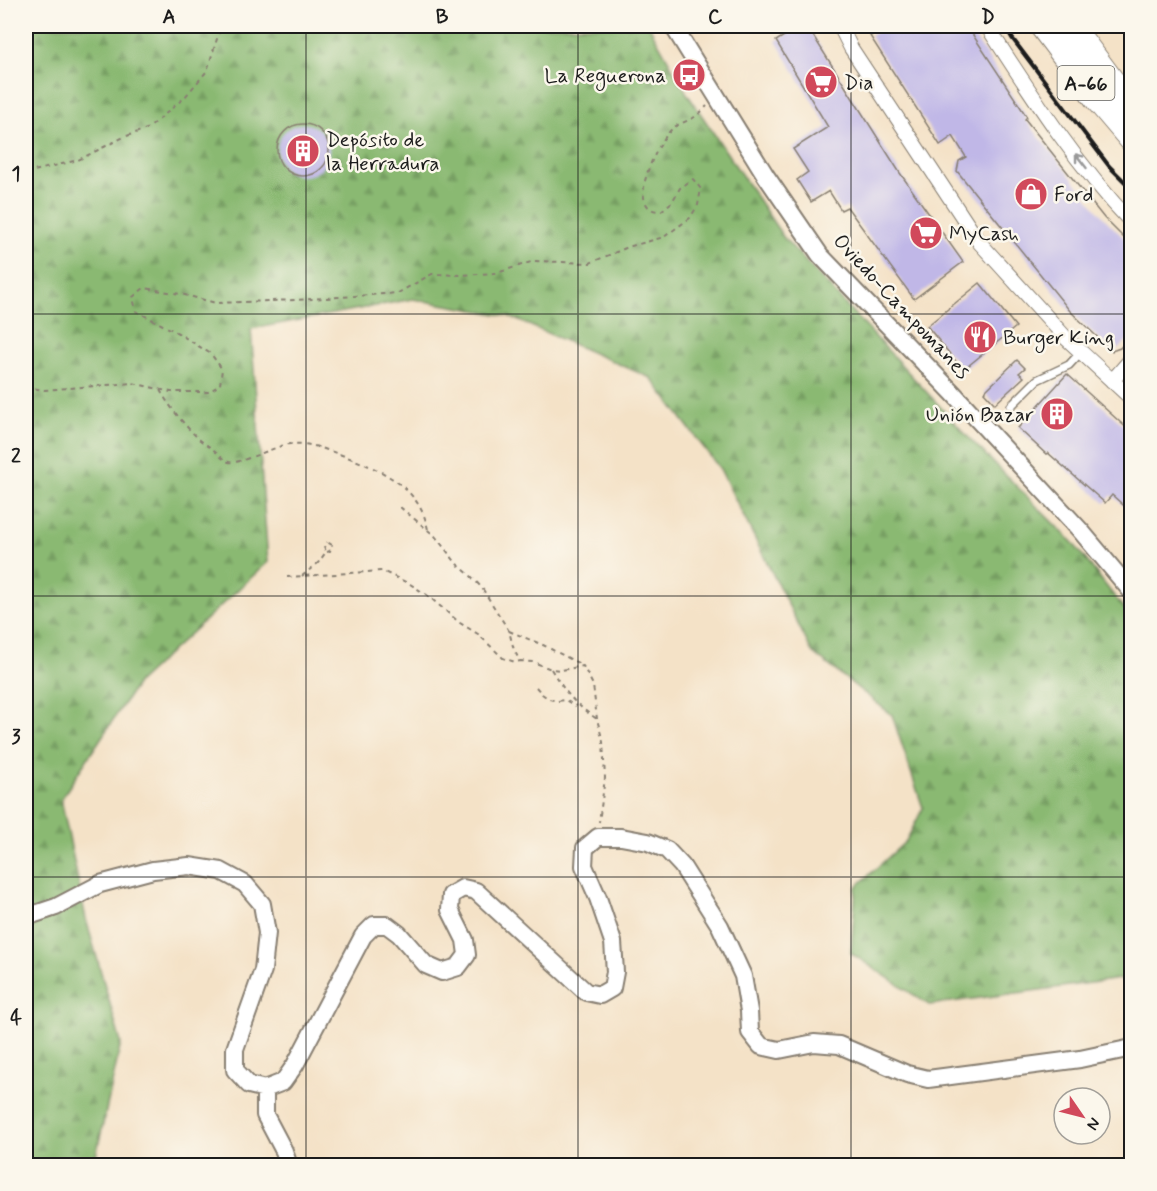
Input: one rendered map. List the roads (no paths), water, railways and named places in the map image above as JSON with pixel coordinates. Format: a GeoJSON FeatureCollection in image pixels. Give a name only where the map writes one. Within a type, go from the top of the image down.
{"type":"FeatureCollection","features":[{"type":"Feature","properties":{"kind":"highway","name":"A-66"},"geometry":{"type":"LineString","coordinates":[[1043,26],[1131,139]]}},
{"type":"Feature","properties":{"kind":"highway","name":"A-66"},"geometry":{"type":"LineString","coordinates":[[1070,26],[1131,106]]}},
{"type":"Feature","properties":{"kind":"street","name":"Oviedo-Campomanes"},"geometry":{"type":"LineString","coordinates":[[673,26],[766,176],[820,255],[961,401],[1080,530],[1131,592]]}},
{"type":"Feature","properties":{"kind":"street"},"geometry":{"type":"LineString","coordinates":[[840,26],[851,48],[979,242],[1058,329],[1131,399]]}},
{"type":"Feature","properties":{"kind":"street"},"geometry":{"type":"LineString","coordinates":[[851,26],[851,48]]}},
{"type":"Feature","properties":{"kind":"street"},"geometry":{"type":"LineString","coordinates":[[987,26],[1047,118],[1131,223]]}},
{"type":"Feature","properties":{"kind":"street"},"geometry":{"type":"LineString","coordinates":[[1112,381],[1131,358]]}},
{"type":"Feature","properties":{"kind":"street"},"geometry":{"type":"LineString","coordinates":[[26,917],[56,908],[100,884],[153,870],[189,866],[210,869],[221,871],[245,884],[262,904],[267,933],[263,970],[235,1049],[235,1070],[249,1085],[265,1089],[283,1082],[295,1065],[363,936],[374,925],[387,925],[399,934],[426,965],[442,972],[458,967],[467,955],[465,940],[450,910],[451,895],[463,888],[476,891],[586,992],[600,995],[612,988],[615,972],[613,942],[584,866],[585,848],[598,837],[621,837],[648,842],[667,850],[682,867],[720,926],[743,976],[750,1032],[762,1046],[779,1050],[814,1043],[839,1045],[908,1074],[928,1079],[1080,1059],[1131,1048]]}},
{"type":"Feature","properties":{"kind":"street"},"geometry":{"type":"LineString","coordinates":[[265,1089],[265,1114],[289,1166]]}},
{"type":"Feature","properties":{"kind":"lane"},"geometry":{"type":"LineString","coordinates":[[1011,406],[1037,380],[1070,366],[1082,352]]}},
{"type":"Feature","properties":{"kind":"railway"},"geometry":{"type":"LineString","coordinates":[[1005,26],[1109,166],[1132,189]]}},
{"type":"Feature","properties":{"kind":"place","name":"La Reguerona"},"geometry":{"type":"Point","coordinates":[689,75]}},
{"type":"Feature","properties":{"kind":"place","name":"Dia"},"geometry":{"type":"Point","coordinates":[821,82]}},
{"type":"Feature","properties":{"kind":"place","name":"Depósito de la Herradura"},"geometry":{"type":"Point","coordinates":[303,151]}},
{"type":"Feature","properties":{"kind":"place","name":"Ford"},"geometry":{"type":"Point","coordinates":[1031,194]}},
{"type":"Feature","properties":{"kind":"place","name":"MyCash"},"geometry":{"type":"Point","coordinates":[926,233]}},
{"type":"Feature","properties":{"kind":"place","name":"Burger King"},"geometry":{"type":"Point","coordinates":[980,337]}},
{"type":"Feature","properties":{"kind":"place","name":"Unión Bazar"},"geometry":{"type":"Point","coordinates":[1057,414]}}]}
